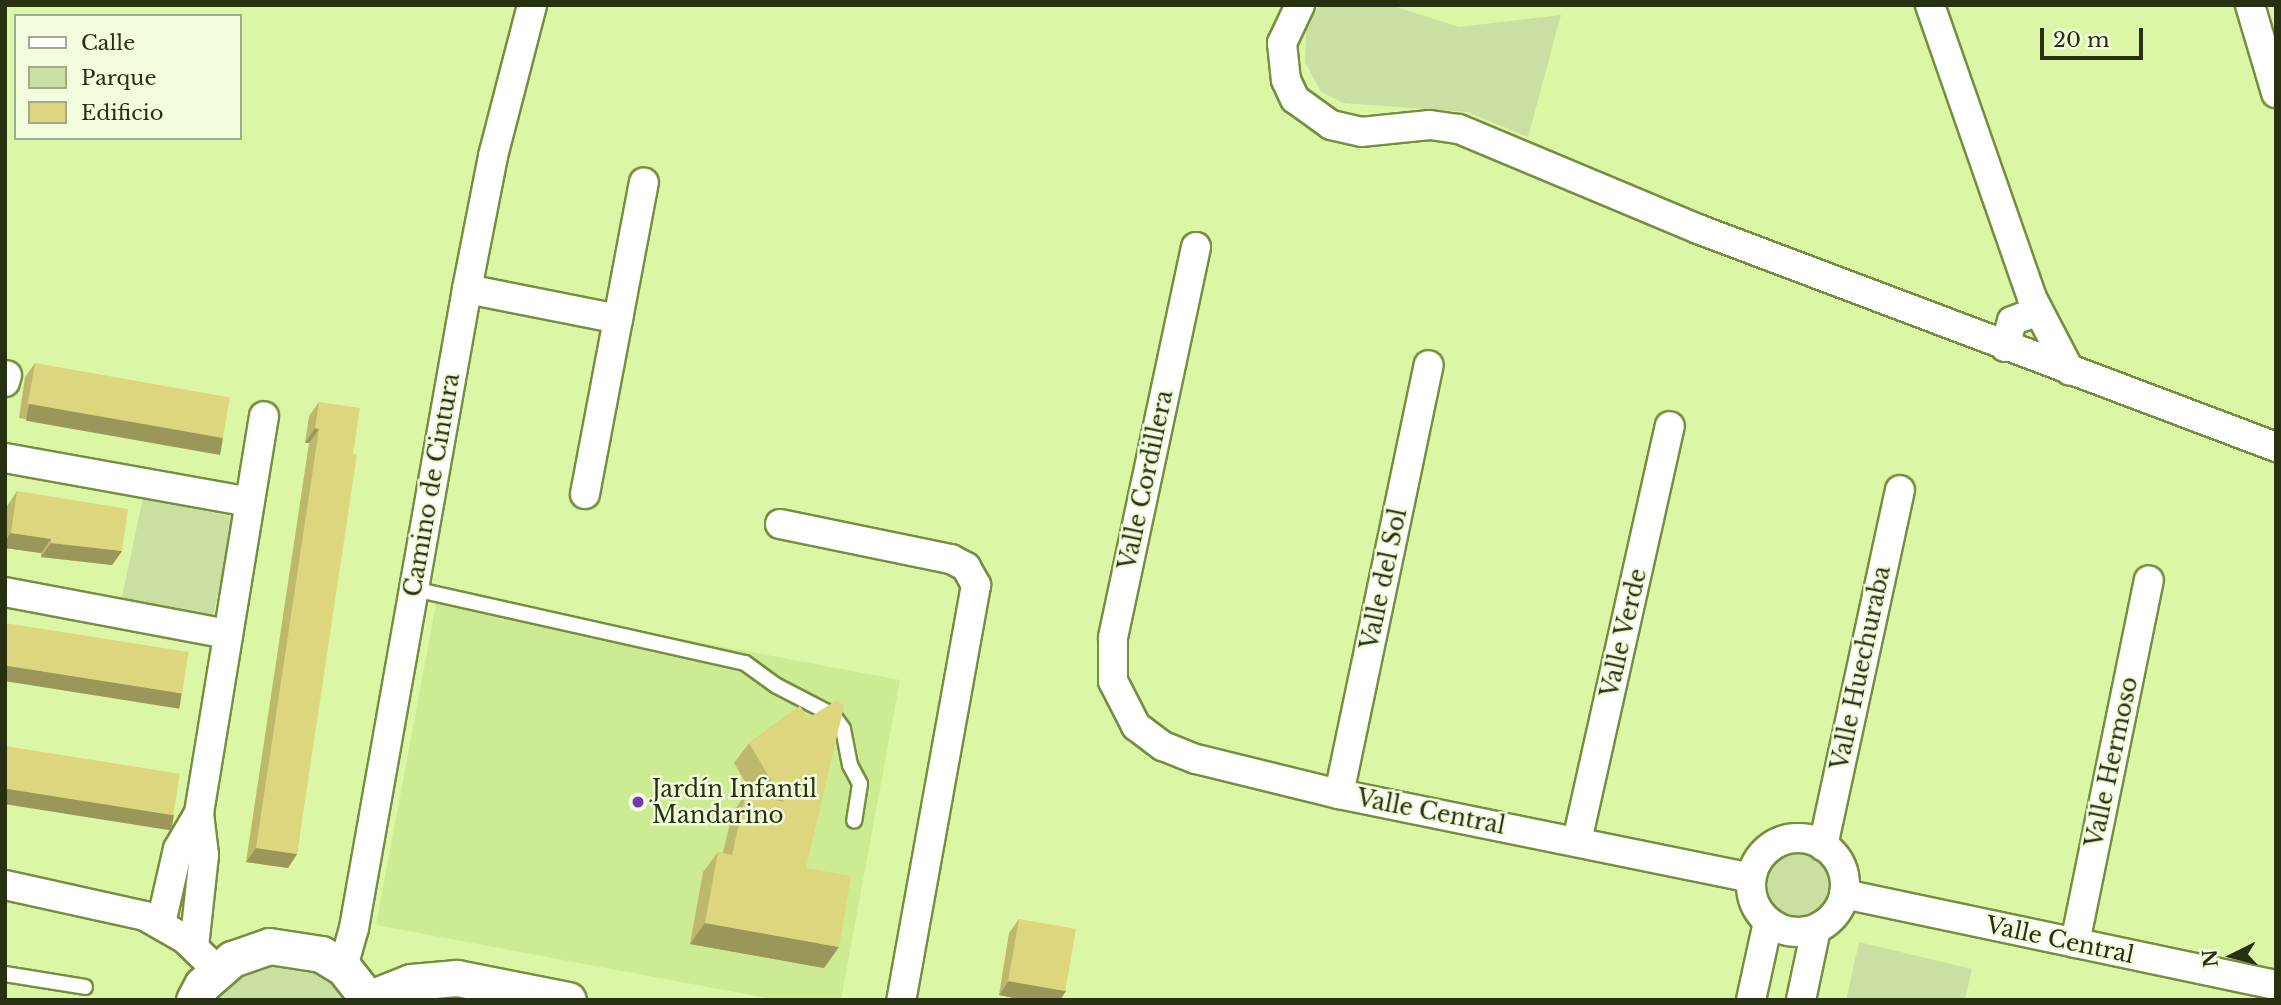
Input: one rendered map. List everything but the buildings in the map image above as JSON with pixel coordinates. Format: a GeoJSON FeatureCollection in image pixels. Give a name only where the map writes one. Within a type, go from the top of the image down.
{"type":"FeatureCollection","features":[{"type":"Feature","properties":{"kind":"street","name":"Camino de Cintura"},"geometry":{"type":"LineString","coordinates":[[343,967],[354,928],[493,156],[532,5]]}},
{"type":"Feature","properties":{"kind":"street"},"geometry":{"type":"LineString","coordinates":[[1300,5],[1282,43],[1286,80],[1295,99],[1331,125],[1361,132],[1430,125],[1459,129],[1698,229],[2070,372],[2276,447]]}},
{"type":"Feature","properties":{"kind":"street"},"geometry":{"type":"LineString","coordinates":[[1930,5],[2038,311],[2070,372]]}},
{"type":"Feature","properties":{"kind":"street"},"geometry":{"type":"LineString","coordinates":[[2250,5],[2276,93]]}},
{"type":"Feature","properties":{"kind":"street"},"geometry":{"type":"LineString","coordinates":[[584,494],[643,183]]}},
{"type":"Feature","properties":{"kind":"street","name":"Valle Cordillera"},"geometry":{"type":"LineString","coordinates":[[1126,713],[1114,681],[1113,638],[1196,247]]}},
{"type":"Feature","properties":{"kind":"street"},"geometry":{"type":"LineString","coordinates":[[467,289],[618,319]]}},
{"type":"Feature","properties":{"kind":"street"},"geometry":{"type":"LineString","coordinates":[[2005,346],[2012,321],[2038,311]]}},
{"type":"Feature","properties":{"kind":"street","name":"Valle del Sol"},"geometry":{"type":"LineString","coordinates":[[1339,794],[1429,365]]}},
{"type":"Feature","properties":{"kind":"street"},"geometry":{"type":"LineString","coordinates":[[194,1000],[205,959],[204,855],[199,813],[264,416]]}},
{"type":"Feature","properties":{"kind":"street","name":"Valle Verde"},"geometry":{"type":"LineString","coordinates":[[1577,841],[1670,426]]}},
{"type":"Feature","properties":{"kind":"street"},"geometry":{"type":"LineString","coordinates":[[5,458],[249,502]]}},
{"type":"Feature","properties":{"kind":"street","name":"Valle Huechuraba"},"geometry":{"type":"LineString","coordinates":[[1823,846],[1900,490]]}},
{"type":"Feature","properties":{"kind":"street"},"geometry":{"type":"LineString","coordinates":[[780,524],[951,559],[966,567],[976,585],[901,1000]]}},
{"type":"Feature","properties":{"kind":"street","name":"Valle Hermoso"},"geometry":{"type":"LineString","coordinates":[[2075,943],[2149,580]]}},
{"type":"Feature","properties":{"kind":"street"},"geometry":{"type":"LineString","coordinates":[[5,592],[228,634]]}},
{"type":"Feature","properties":{"kind":"street","name":"Valle Central"},"geometry":{"type":"LineString","coordinates":[[1126,713],[1149,737],[1178,753],[1339,794],[1752,878]]}},
{"type":"Feature","properties":{"kind":"street"},"geometry":{"type":"LineString","coordinates":[[161,923],[178,849],[199,813]]}},
{"type":"Feature","properties":{"kind":"street"},"geometry":{"type":"LineString","coordinates":[[1797,839],[1823,846],[1841,866],[1844,894],[1837,911],[1816,929],[1791,932],[1768,922],[1754,902],[1752,878],[1756,865],[1773,846],[1797,839]]}},
{"type":"Feature","properties":{"kind":"street"},"geometry":{"type":"LineString","coordinates":[[5,885],[122,908],[161,923],[205,959]]}},
{"type":"Feature","properties":{"kind":"street","name":"Valle Central"},"geometry":{"type":"LineString","coordinates":[[1844,894],[2276,985]]}},
{"type":"Feature","properties":{"kind":"street"},"geometry":{"type":"LineString","coordinates":[[1751,1000],[1768,922]]}},
{"type":"Feature","properties":{"kind":"street"},"geometry":{"type":"LineString","coordinates":[[1801,1000],[1816,929]]}},
{"type":"Feature","properties":{"kind":"street"},"geometry":{"type":"LineString","coordinates":[[205,959],[269,946],[321,954],[343,967],[368,999],[411,982],[457,978],[568,1000]]}},
{"type":"Feature","properties":{"kind":"lane"},"geometry":{"type":"LineString","coordinates":[[414,589],[745,663],[777,686],[834,715],[843,729],[850,765],[860,784],[854,821]]}},
{"type":"Feature","properties":{"kind":"lane"},"geometry":{"type":"LineString","coordinates":[[5,974],[85,987]]}},
{"type":"Feature","properties":{"kind":"shaded area","name":"Jardín Infantil Mandarino"},"geometry":{"type":"Polygon","coordinates":[[[438,593],[900,680],[841,1000],[778,1000],[376,925],[438,593]]]}},
{"type":"Feature","properties":{"kind":"green space"},"geometry":{"type":"Polygon","coordinates":[[[1319,5],[1390,5],[1459,27],[1561,15],[1528,137],[1467,112],[1343,103],[1321,92],[1305,62],[1306,31],[1319,5]]]}},
{"type":"Feature","properties":{"kind":"green space"},"geometry":{"type":"Polygon","coordinates":[[[143,498],[234,517],[212,620],[121,601],[143,498]]]}},
{"type":"Feature","properties":{"kind":"green space"},"geometry":{"type":"Polygon","coordinates":[[[1800,851],[1813,853],[1828,866],[1833,884],[1831,897],[1818,912],[1800,917],[1787,915],[1772,902],[1767,884],[1769,871],[1782,856],[1800,851]]]}},
{"type":"Feature","properties":{"kind":"green space"},"geometry":{"type":"Polygon","coordinates":[[[1859,942],[1972,969],[1965,1000],[1846,1000],[1859,942]]]}},
{"type":"Feature","properties":{"kind":"green space"},"geometry":{"type":"Polygon","coordinates":[[[269,962],[306,965],[338,984],[350,1000],[210,1000],[235,975],[269,962]]]}},
{"type":"Feature","properties":{"kind":"place","name":"Jardín Infantil Mandarino"},"geometry":{"type":"Point","coordinates":[638,802]}}]}
